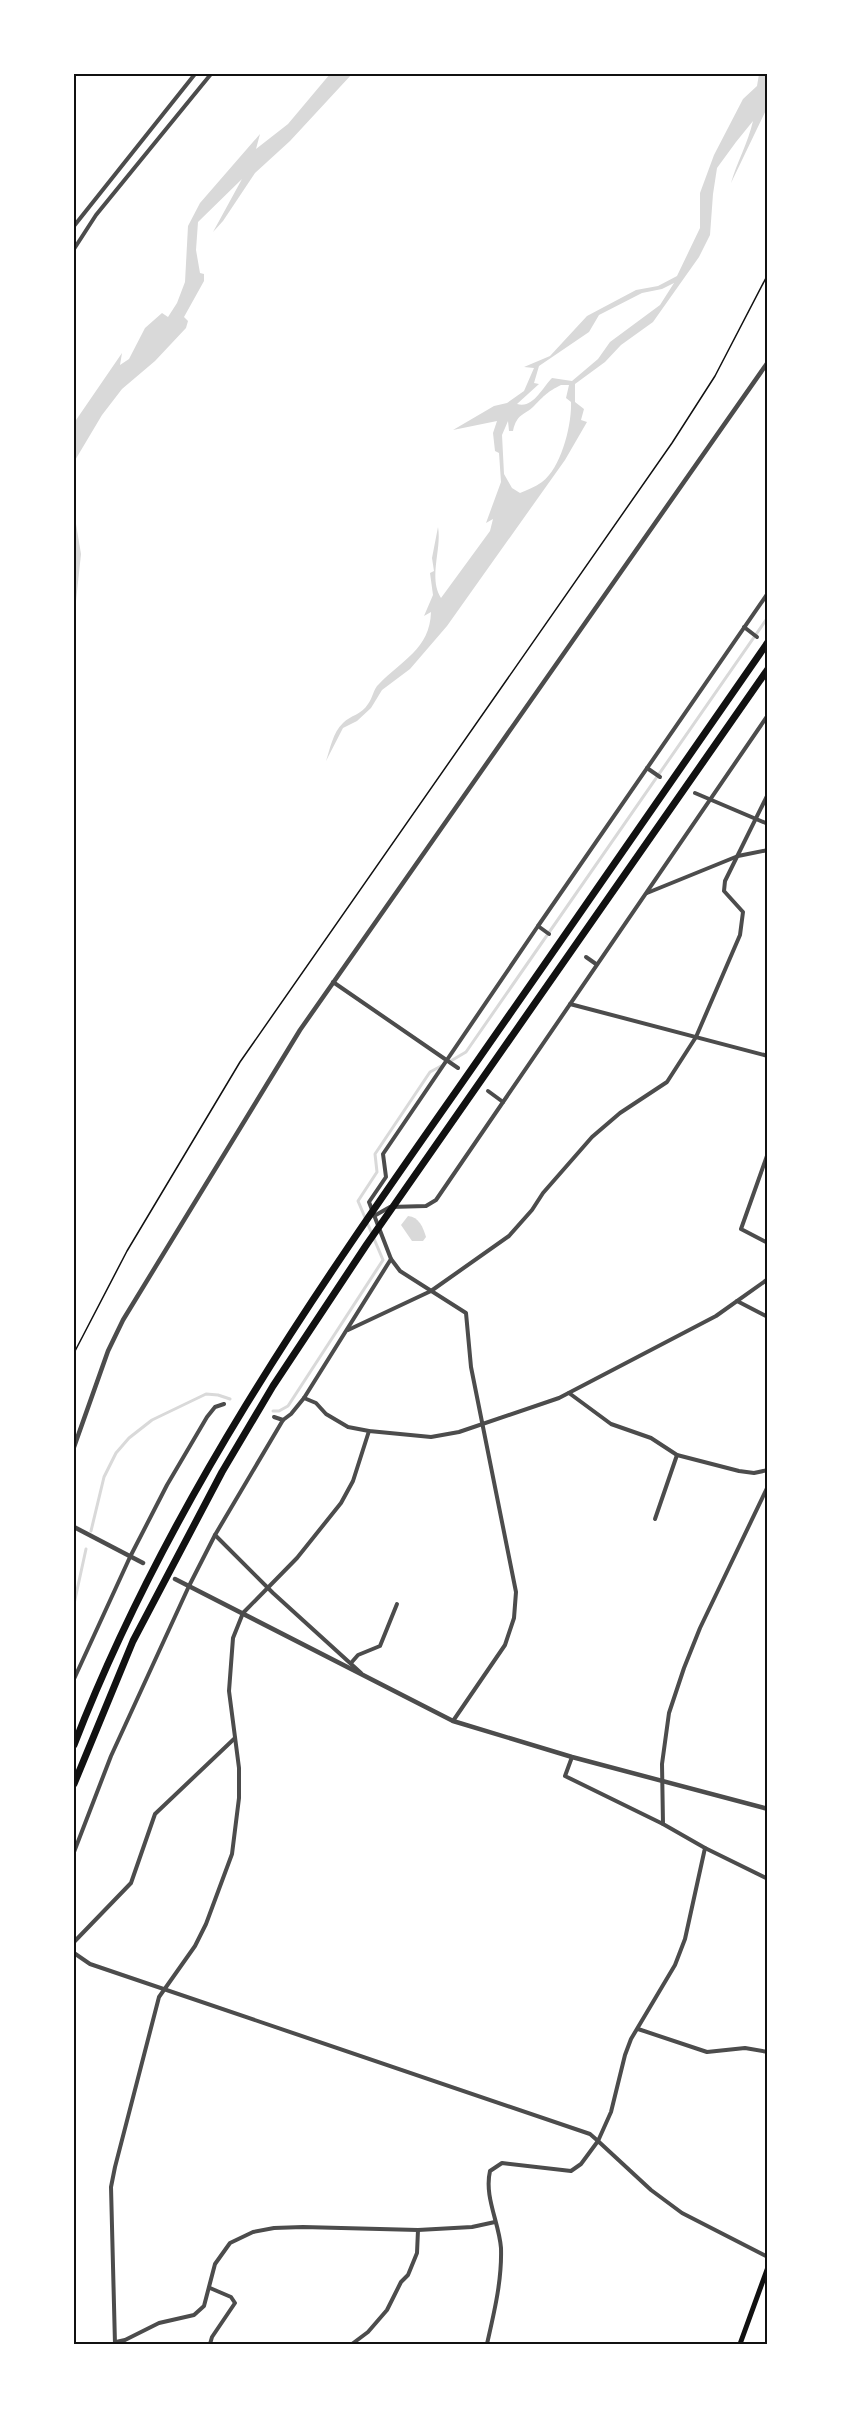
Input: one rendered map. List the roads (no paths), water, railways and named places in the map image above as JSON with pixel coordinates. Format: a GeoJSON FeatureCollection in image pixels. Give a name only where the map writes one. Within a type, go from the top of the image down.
{"type":"FeatureCollection","features":[{"type":"Feature","properties":{"kind":"highway"},"geometry":{"type":"LineString","coordinates":[[74,1745],[120,1634],[162,1550],[209,1463],[260,1379],[401,1169],[768,642]]}},
{"type":"Feature","properties":{"kind":"highway"},"geometry":{"type":"LineString","coordinates":[[74,1784],[133,1641],[217,1482],[273,1386],[367,1244],[768,669]]}},
{"type":"Feature","properties":{"kind":"main road"},"geometry":{"type":"LineString","coordinates":[[740,2344],[768,2267]]}},
{"type":"Feature","properties":{"kind":"street"},"geometry":{"type":"LineString","coordinates":[[74,226],[195,74]]}},
{"type":"Feature","properties":{"kind":"street"},"geometry":{"type":"LineString","coordinates":[[74,249],[96,215],[211,74]]}},
{"type":"Feature","properties":{"kind":"street"},"geometry":{"type":"LineString","coordinates":[[74,1447],[108,1351],[123,1320],[256,1101],[333,982],[768,362]]}},
{"type":"Feature","properties":{"kind":"street"},"geometry":{"type":"LineString","coordinates":[[453,1721],[505,1645],[514,1618],[516,1592],[471,1367],[466,1313],[400,1271],[391,1259],[369,1203],[386,1177],[383,1154],[768,593]]}},
{"type":"Feature","properties":{"kind":"street"},"geometry":{"type":"LineString","coordinates":[[744,627],[757,637]]}},
{"type":"Feature","properties":{"kind":"street"},"geometry":{"type":"LineString","coordinates":[[374,1216],[390,1207],[426,1206],[436,1200],[768,716]]}},
{"type":"Feature","properties":{"kind":"street"},"geometry":{"type":"LineString","coordinates":[[647,768],[660,777]]}},
{"type":"Feature","properties":{"kind":"street"},"geometry":{"type":"LineString","coordinates":[[695,793],[768,824]]}},
{"type":"Feature","properties":{"kind":"street"},"geometry":{"type":"LineString","coordinates":[[346,1331],[431,1291],[509,1236],[592,1137],[620,1113],[668,1082],[696,1037],[742,927],[743,912],[724,891],[725,881],[768,794]]}},
{"type":"Feature","properties":{"kind":"street"},"geometry":{"type":"LineString","coordinates":[[646,893],[738,856],[768,850]]}},
{"type":"Feature","properties":{"kind":"street"},"geometry":{"type":"LineString","coordinates":[[538,926],[549,934]]}},
{"type":"Feature","properties":{"kind":"street"},"geometry":{"type":"LineString","coordinates":[[586,957],[596,964]]}},
{"type":"Feature","properties":{"kind":"street"},"geometry":{"type":"LineString","coordinates":[[333,982],[458,1068]]}},
{"type":"Feature","properties":{"kind":"street"},"geometry":{"type":"LineString","coordinates":[[570,1004],[768,1056]]}},
{"type":"Feature","properties":{"kind":"street"},"geometry":{"type":"LineString","coordinates":[[488,1091],[503,1101]]}},
{"type":"Feature","properties":{"kind":"street"},"geometry":{"type":"LineString","coordinates":[[768,1153],[741,1229],[768,1243]]}},
{"type":"Feature","properties":{"kind":"street"},"geometry":{"type":"LineString","coordinates":[[74,1852],[111,1756],[189,1586],[215,1535],[282,1420],[291,1414],[304,1398],[391,1259]]}},
{"type":"Feature","properties":{"kind":"street"},"geometry":{"type":"LineString","coordinates":[[304,1398],[316,1403],[326,1414],[348,1426],[369,1431],[431,1437],[484,1425],[570,1393],[716,1316],[768,1279]]}},
{"type":"Feature","properties":{"kind":"street"},"geometry":{"type":"LineString","coordinates":[[737,1301],[768,1317]]}},
{"type":"Feature","properties":{"kind":"street"},"geometry":{"type":"LineString","coordinates":[[570,1393],[611,1424],[651,1438],[677,1455],[739,1471],[754,1473],[768,1470]]}},
{"type":"Feature","properties":{"kind":"street"},"geometry":{"type":"LineString","coordinates":[[74,1679],[130,1557],[167,1485],[207,1417],[215,1407],[224,1404]]}},
{"type":"Feature","properties":{"kind":"street"},"geometry":{"type":"LineString","coordinates":[[274,1417],[282,1420]]}},
{"type":"Feature","properties":{"kind":"street"},"geometry":{"type":"LineString","coordinates":[[369,1431],[353,1481],[341,1503],[297,1558],[243,1613],[233,1638],[229,1690],[236,1737],[239,1798],[232,1854],[206,1924],[195,1946],[159,1997],[111,2187],[116,2343],[159,2324],[194,2315],[204,2306],[215,2264],[230,2243],[253,2232],[274,2228],[303,2227],[418,2230],[472,2227],[495,2222]]}},
{"type":"Feature","properties":{"kind":"street"},"geometry":{"type":"LineString","coordinates":[[655,1519],[677,1455]]}},
{"type":"Feature","properties":{"kind":"street"},"geometry":{"type":"LineString","coordinates":[[663,1824],[662,1764],[669,1713],[684,1668],[710,1608],[768,1486]]}},
{"type":"Feature","properties":{"kind":"street"},"geometry":{"type":"LineString","coordinates":[[74,1527],[143,1563]]}},
{"type":"Feature","properties":{"kind":"street"},"geometry":{"type":"LineString","coordinates":[[215,1535],[267,1587],[363,1675]]}},
{"type":"Feature","properties":{"kind":"street"},"geometry":{"type":"LineString","coordinates":[[175,1579],[453,1721],[572,1757],[768,1809]]}},
{"type":"Feature","properties":{"kind":"street"},"geometry":{"type":"LineString","coordinates":[[351,1662],[358,1655],[380,1646],[397,1604]]}},
{"type":"Feature","properties":{"kind":"street"},"geometry":{"type":"LineString","coordinates":[[74,1942],[131,1884],[154,1814],[236,1737]]}},
{"type":"Feature","properties":{"kind":"street"},"geometry":{"type":"LineString","coordinates":[[572,1757],[565,1776],[768,1879]]}},
{"type":"Feature","properties":{"kind":"street"},"geometry":{"type":"LineString","coordinates":[[487,2344],[500,2274],[501,2246],[487,2182],[490,2170],[502,2163],[571,2171],[581,2164],[598,2141],[611,2112],[625,2055],[675,1965],[685,1939],[705,1848]]}},
{"type":"Feature","properties":{"kind":"street"},"geometry":{"type":"LineString","coordinates":[[74,1953],[90,1964],[590,2134],[651,2190],[682,2213],[768,2257]]}},
{"type":"Feature","properties":{"kind":"street"},"geometry":{"type":"LineString","coordinates":[[638,2029],[707,2052],[745,2048],[768,2052]]}},
{"type":"Feature","properties":{"kind":"street"},"geometry":{"type":"LineString","coordinates":[[351,2344],[369,2332],[387,2310],[401,2282],[412,2268],[417,2253],[418,2230]]}},
{"type":"Feature","properties":{"kind":"street"},"geometry":{"type":"LineString","coordinates":[[210,2288],[231,2297],[236,2303],[212,2337],[210,2344]]}},
{"type":"Feature","properties":{"kind":"waterway"},"geometry":{"type":"LineString","coordinates":[[449,1062],[466,1052],[768,617]]}},
{"type":"Feature","properties":{"kind":"waterway"},"geometry":{"type":"LineString","coordinates":[[273,1411],[279,1411],[288,1406],[383,1260],[358,1201],[377,1172],[375,1154],[430,1072],[443,1065]]}},
{"type":"Feature","properties":{"kind":"waterway"},"geometry":{"type":"LineString","coordinates":[[91,1531],[104,1477],[116,1453],[129,1438],[152,1420],[206,1394],[230,1399]]}},
{"type":"Feature","properties":{"kind":"waterway"},"geometry":{"type":"LineString","coordinates":[[74,1604],[86,1549]]}}]}
